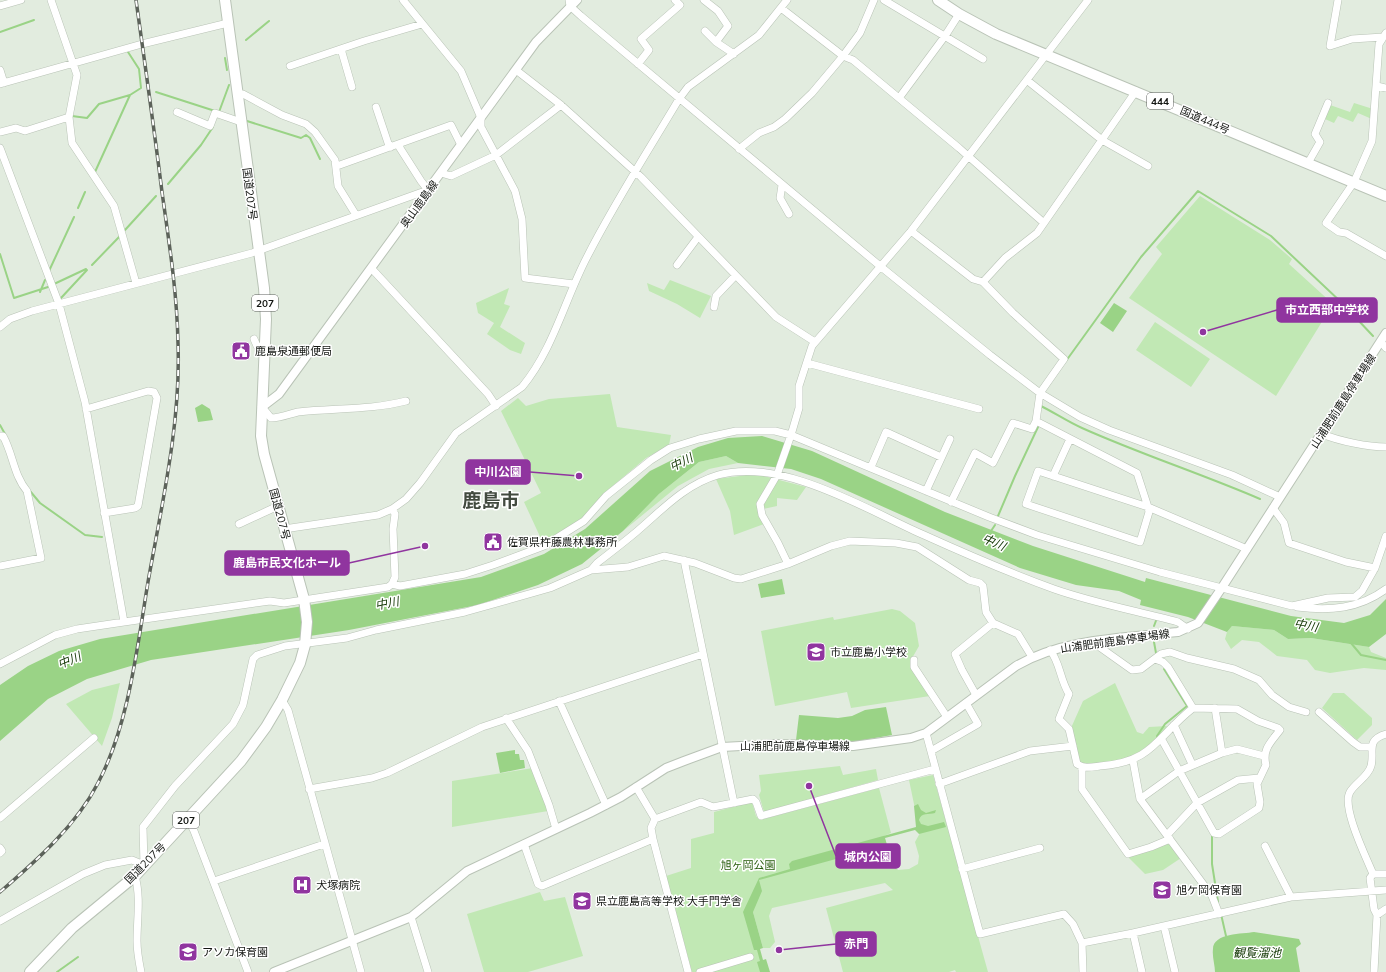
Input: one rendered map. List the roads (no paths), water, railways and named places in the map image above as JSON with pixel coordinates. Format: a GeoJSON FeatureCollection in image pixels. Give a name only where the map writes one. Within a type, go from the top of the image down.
{"type":"FeatureCollection","features":[{"type":"Feature","properties":{"kind":"highway","name":"国道207号"},"geometry":{"type":"LineString","coordinates":[[30,972],[72,928],[135,876],[241,761],[266,727],[282,700],[300,663],[306,643],[307,622],[304,601],[264,454],[261,436],[266,319],[264,288],[225,0]]}},
{"type":"Feature","properties":{"kind":"highway","name":"国道444号"},"geometry":{"type":"LineString","coordinates":[[938,0],[959,14],[996,34],[1386,196]]}},
{"type":"Feature","properties":{"kind":"main road","name":"奥山鹿島線"},"geometry":{"type":"LineString","coordinates":[[262,407],[279,394],[372,269],[536,42],[569,3],[576,0]]}},
{"type":"Feature","properties":{"kind":"main road","name":"山浦肥前鹿島停車場線"},"geometry":{"type":"LineString","coordinates":[[274,972],[353,942],[411,917],[467,871],[606,805],[666,768],[722,747],[776,744],[853,746],[911,738],[926,733],[1016,666],[1032,657],[1050,650],[1095,642],[1178,632],[1188,629],[1198,623],[1280,497],[1383,345],[1386,333]]}},
{"type":"Feature","properties":{"kind":"street"},"geometry":{"type":"LineString","coordinates":[[0,6],[21,0]]}},
{"type":"Feature","properties":{"kind":"street"},"geometry":{"type":"LineString","coordinates":[[51,0],[77,75],[69,117],[72,143],[114,206],[136,283]]}},
{"type":"Feature","properties":{"kind":"street"},"geometry":{"type":"LineString","coordinates":[[403,0],[461,71],[481,118],[481,127],[515,191],[522,219],[525,278],[574,284]]}},
{"type":"Feature","properties":{"kind":"street"},"geometry":{"type":"LineString","coordinates":[[638,64],[649,50],[640,39],[680,5],[675,0]]}},
{"type":"Feature","properties":{"kind":"street"},"geometry":{"type":"LineString","coordinates":[[704,0],[718,11],[728,26],[716,42]]}},
{"type":"Feature","properties":{"kind":"street"},"geometry":{"type":"LineString","coordinates":[[284,529],[378,515],[392,509],[406,499],[420,484],[456,433],[522,387],[530,378],[551,339],[574,284],[604,226],[679,99],[688,87],[759,36],[787,0]]}},
{"type":"Feature","properties":{"kind":"street"},"geometry":{"type":"LineString","coordinates":[[740,149],[759,133],[774,127],[798,108],[843,56],[860,33],[874,0]]}},
{"type":"Feature","properties":{"kind":"street"},"geometry":{"type":"LineString","coordinates":[[884,0],[983,59]]}},
{"type":"Feature","properties":{"kind":"street"},"geometry":{"type":"LineString","coordinates":[[788,564],[760,509],[763,499],[777,475],[791,435],[799,408],[799,386],[815,342],[911,231],[1028,81],[1088,0]]}},
{"type":"Feature","properties":{"kind":"street"},"geometry":{"type":"LineString","coordinates":[[1338,0],[1330,46],[1352,39],[1385,35]]}},
{"type":"Feature","properties":{"kind":"street"},"geometry":{"type":"LineString","coordinates":[[569,3],[638,64],[782,185],[990,355],[1040,393],[1080,417],[1109,430],[1232,475],[1280,497]]}},
{"type":"Feature","properties":{"kind":"street"},"geometry":{"type":"LineString","coordinates":[[781,8],[843,56],[853,60],[1044,223]]}},
{"type":"Feature","properties":{"kind":"street"},"geometry":{"type":"LineString","coordinates":[[899,98],[945,36],[959,14]]}},
{"type":"Feature","properties":{"kind":"street"},"geometry":{"type":"LineString","coordinates":[[0,70],[2,83],[228,23]]}},
{"type":"Feature","properties":{"kind":"street"},"geometry":{"type":"LineString","coordinates":[[290,66],[422,24]]}},
{"type":"Feature","properties":{"kind":"street"},"geometry":{"type":"LineString","coordinates":[[705,31],[716,42],[734,54]]}},
{"type":"Feature","properties":{"kind":"street"},"geometry":{"type":"LineString","coordinates":[[1385,35],[1379,44],[1372,142],[1354,182],[1326,223],[1339,232],[1346,232],[1386,256]]}},
{"type":"Feature","properties":{"kind":"street"},"geometry":{"type":"LineString","coordinates":[[341,49],[352,87]]}},
{"type":"Feature","properties":{"kind":"street"},"geometry":{"type":"LineString","coordinates":[[516,70],[561,105],[635,173],[776,317],[815,342]]}},
{"type":"Feature","properties":{"kind":"street"},"geometry":{"type":"LineString","coordinates":[[1028,81],[1102,140],[1148,166]]}},
{"type":"Feature","properties":{"kind":"street"},"geometry":{"type":"LineString","coordinates":[[1377,86],[1386,88]]}},
{"type":"Feature","properties":{"kind":"street"},"geometry":{"type":"LineString","coordinates":[[983,282],[1005,258],[1037,233],[1136,92]]}},
{"type":"Feature","properties":{"kind":"street"},"geometry":{"type":"LineString","coordinates":[[237,95],[243,94],[282,115],[306,124],[315,132],[335,160],[337,166],[338,186],[356,215]]}},
{"type":"Feature","properties":{"kind":"street"},"geometry":{"type":"LineString","coordinates":[[1308,163],[1320,142],[1315,134],[1328,103]]}},
{"type":"Feature","properties":{"kind":"street"},"geometry":{"type":"LineString","coordinates":[[441,173],[451,176],[496,155],[561,105]]}},
{"type":"Feature","properties":{"kind":"street"},"geometry":{"type":"LineString","coordinates":[[0,326],[10,319],[32,311],[258,250],[428,190],[395,146],[388,143],[376,107]]}},
{"type":"Feature","properties":{"kind":"street"},"geometry":{"type":"LineString","coordinates":[[177,112],[210,126],[215,113],[241,122]]}},
{"type":"Feature","properties":{"kind":"street"},"geometry":{"type":"LineString","coordinates":[[0,132],[16,128],[25,131],[69,117]]}},
{"type":"Feature","properties":{"kind":"street"},"geometry":{"type":"LineString","coordinates":[[337,166],[451,125],[461,145]]}},
{"type":"Feature","properties":{"kind":"street"},"geometry":{"type":"LineString","coordinates":[[0,148],[59,304],[86,409],[124,622]]}},
{"type":"Feature","properties":{"kind":"street"},"geometry":{"type":"LineString","coordinates":[[782,185],[780,198],[788,214]]}},
{"type":"Feature","properties":{"kind":"street"},"geometry":{"type":"LineString","coordinates":[[911,231],[972,279],[983,282],[1013,313],[1064,359],[1040,393],[1036,422],[1032,429],[1014,423],[993,463],[975,453],[951,502]]}},
{"type":"Feature","properties":{"kind":"street"},"geometry":{"type":"LineString","coordinates":[[676,265],[698,237]]}},
{"type":"Feature","properties":{"kind":"street"},"geometry":{"type":"LineString","coordinates":[[372,269],[488,394],[496,406]]}},
{"type":"Feature","properties":{"kind":"street"},"geometry":{"type":"LineString","coordinates":[[714,307],[716,296],[735,276]]}},
{"type":"Feature","properties":{"kind":"street"},"geometry":{"type":"LineString","coordinates":[[254,339],[257,346],[265,347]]}},
{"type":"Feature","properties":{"kind":"street"},"geometry":{"type":"LineString","coordinates":[[807,363],[979,409]]}},
{"type":"Feature","properties":{"kind":"street"},"geometry":{"type":"LineString","coordinates":[[86,409],[148,391],[154,392],[157,398],[138,506],[135,508],[104,513]]}},
{"type":"Feature","properties":{"kind":"street"},"geometry":{"type":"LineString","coordinates":[[262,407],[271,418],[277,418],[297,412],[367,408],[406,401]]}},
{"type":"Feature","properties":{"kind":"street"},"geometry":{"type":"LineString","coordinates":[[1036,422],[1137,473],[1148,507],[1149,512],[1140,542],[1026,504],[1038,471],[1148,507],[1247,549]]}},
{"type":"Feature","properties":{"kind":"street"},"geometry":{"type":"LineString","coordinates":[[392,584],[400,586],[465,574],[544,546],[584,521],[606,496],[651,460],[670,448],[705,437],[736,431],[769,431],[791,435],[871,467],[951,502],[1030,532],[1078,548],[1221,588],[1292,606],[1316,610],[1358,605],[1375,597],[1386,589]]}},
{"type":"Feature","properties":{"kind":"street"},"geometry":{"type":"LineString","coordinates":[[871,467],[886,432],[941,457]]}},
{"type":"Feature","properties":{"kind":"street"},"geometry":{"type":"LineString","coordinates":[[1322,434],[1333,439],[1351,441],[1359,445],[1386,447]]}},
{"type":"Feature","properties":{"kind":"street"},"geometry":{"type":"LineString","coordinates":[[0,436],[3,436],[8,444],[20,483],[27,492],[41,558],[0,566]]}},
{"type":"Feature","properties":{"kind":"street"},"geometry":{"type":"LineString","coordinates":[[926,491],[950,439]]}},
{"type":"Feature","properties":{"kind":"street"},"geometry":{"type":"LineString","coordinates":[[1053,476],[1070,439]]}},
{"type":"Feature","properties":{"kind":"street"},"geometry":{"type":"LineString","coordinates":[[592,570],[597,563],[664,507],[698,482],[719,475],[739,472],[757,472],[777,475],[823,489],[950,547],[1055,589],[1178,622],[1188,629]]}},
{"type":"Feature","properties":{"kind":"street"},"geometry":{"type":"LineString","coordinates":[[239,524],[278,506]]}},
{"type":"Feature","properties":{"kind":"street"},"geometry":{"type":"LineString","coordinates":[[1273,508],[1284,523],[1289,543],[1346,562],[1375,568]]}},
{"type":"Feature","properties":{"kind":"street"},"geometry":{"type":"LineString","coordinates":[[0,664],[55,635],[77,630],[270,601],[284,603],[304,601],[388,587],[392,584],[395,577],[393,529],[395,518],[392,509]]}},
{"type":"Feature","properties":{"kind":"street"},"geometry":{"type":"LineString","coordinates":[[1292,606],[1328,598],[1355,597],[1362,590],[1375,568],[1386,536]]}},
{"type":"Feature","properties":{"kind":"street"},"geometry":{"type":"LineString","coordinates":[[0,921],[83,874],[105,865],[132,860],[144,865],[143,827],[175,786],[233,724],[243,705],[253,659],[257,655],[285,646],[347,638],[376,630],[480,608],[550,588],[592,570],[628,567],[664,556],[695,562],[734,578],[741,579],[788,564],[831,546],[850,541],[896,543],[917,547],[968,580],[983,586],[986,612],[993,623],[1018,634],[1032,657]]}},
{"type":"Feature","properties":{"kind":"street"},"geometry":{"type":"LineString","coordinates":[[684,560],[734,803]]}},
{"type":"Feature","properties":{"kind":"street"},"geometry":{"type":"LineString","coordinates":[[1355,597],[1358,605]]}},
{"type":"Feature","properties":{"kind":"street"},"geometry":{"type":"LineString","coordinates":[[976,695],[955,654],[993,623]]}},
{"type":"Feature","properties":{"kind":"street"},"geometry":{"type":"LineString","coordinates":[[1095,642],[1106,652],[1132,670],[1141,669],[1160,654],[1170,652],[1187,658],[1234,669],[1259,680],[1272,695],[1289,707],[1306,712]]}},
{"type":"Feature","properties":{"kind":"street"},"geometry":{"type":"LineString","coordinates":[[1050,650],[1055,656],[1063,684],[1069,694],[1059,719],[1069,729],[1077,764],[1082,767],[1110,765],[1133,761],[1142,756],[1162,740],[1174,725],[1193,708],[1237,709],[1258,721],[1278,728],[1280,730],[1265,750],[1264,756],[1266,765],[1257,784],[1260,802],[1259,808],[1219,834],[1214,833],[1162,740]]}},
{"type":"Feature","properties":{"kind":"street"},"geometry":{"type":"LineString","coordinates":[[309,789],[372,778],[387,773],[482,727],[703,654]]}},
{"type":"Feature","properties":{"kind":"street"},"geometry":{"type":"LineString","coordinates":[[1155,659],[1163,662],[1168,667],[1193,708]]}},
{"type":"Feature","properties":{"kind":"street"},"geometry":{"type":"LineString","coordinates":[[914,660],[914,666],[947,717]]}},
{"type":"Feature","properties":{"kind":"street"},"geometry":{"type":"LineString","coordinates":[[282,700],[288,710],[324,844],[361,972]]}},
{"type":"Feature","properties":{"kind":"street"},"geometry":{"type":"LineString","coordinates":[[559,701],[606,805]]}},
{"type":"Feature","properties":{"kind":"street"},"geometry":{"type":"LineString","coordinates":[[931,751],[978,724],[966,703]]}},
{"type":"Feature","properties":{"kind":"street"},"geometry":{"type":"LineString","coordinates":[[1215,708],[1222,753]]}},
{"type":"Feature","properties":{"kind":"street"},"geometry":{"type":"LineString","coordinates":[[1318,712],[1360,747],[1371,747]]}},
{"type":"Feature","properties":{"kind":"street"},"geometry":{"type":"LineString","coordinates":[[506,718],[528,751],[549,805],[556,830]]}},
{"type":"Feature","properties":{"kind":"street"},"geometry":{"type":"LineString","coordinates":[[1174,725],[1192,764]]}},
{"type":"Feature","properties":{"kind":"street"},"geometry":{"type":"LineString","coordinates":[[926,733],[980,934],[1064,914],[1073,924],[1082,943],[1083,972]]}},
{"type":"Feature","properties":{"kind":"street"},"geometry":{"type":"LineString","coordinates":[[1374,874],[1354,831],[1348,798],[1350,792],[1370,770],[1372,764],[1371,747],[1378,737],[1386,734]]}},
{"type":"Feature","properties":{"kind":"street"},"geometry":{"type":"LineString","coordinates":[[0,818],[94,738]]}},
{"type":"Feature","properties":{"kind":"street"},"geometry":{"type":"LineString","coordinates":[[939,784],[1030,751],[1073,746]]}},
{"type":"Feature","properties":{"kind":"street"},"geometry":{"type":"LineString","coordinates":[[1140,799],[1179,771],[1192,764],[1222,753],[1237,749],[1264,756]]}},
{"type":"Feature","properties":{"kind":"street"},"geometry":{"type":"LineString","coordinates":[[1133,761],[1140,799],[1212,896],[1221,914]]}},
{"type":"Feature","properties":{"kind":"street"},"geometry":{"type":"LineString","coordinates":[[1082,767],[1082,789],[1128,854],[1151,847],[1168,837],[1197,803],[1238,780],[1259,778]]}},
{"type":"Feature","properties":{"kind":"street"},"geometry":{"type":"LineString","coordinates":[[688,972],[652,839],[651,828],[655,819],[701,802],[713,807],[753,799],[756,802],[761,816],[935,769]]}},
{"type":"Feature","properties":{"kind":"street"},"geometry":{"type":"LineString","coordinates":[[636,787],[655,819]]}},
{"type":"Feature","properties":{"kind":"street"},"geometry":{"type":"LineString","coordinates":[[188,819],[194,831],[248,972]]}},
{"type":"Feature","properties":{"kind":"street"},"geometry":{"type":"LineString","coordinates":[[524,844],[538,884],[542,886],[652,839]]}},
{"type":"Feature","properties":{"kind":"street"},"geometry":{"type":"LineString","coordinates":[[214,882],[324,844]]}},
{"type":"Feature","properties":{"kind":"street"},"geometry":{"type":"LineString","coordinates":[[1265,846],[1291,897]]}},
{"type":"Feature","properties":{"kind":"street"},"geometry":{"type":"LineString","coordinates":[[0,848],[2,851],[0,853]]}},
{"type":"Feature","properties":{"kind":"street"},"geometry":{"type":"LineString","coordinates":[[962,869],[1040,848]]}},
{"type":"Feature","properties":{"kind":"street"},"geometry":{"type":"LineString","coordinates":[[1374,972],[1377,915],[1374,910],[1370,878],[1374,874],[1386,874]]}},
{"type":"Feature","properties":{"kind":"street"},"geometry":{"type":"LineString","coordinates":[[135,876],[138,885],[139,905],[137,942],[141,972]]}},
{"type":"Feature","properties":{"kind":"street"},"geometry":{"type":"LineString","coordinates":[[1082,943],[1221,914],[1291,897],[1386,890]]}},
{"type":"Feature","properties":{"kind":"street"},"geometry":{"type":"LineString","coordinates":[[1377,915],[1386,909]]}},
{"type":"Feature","properties":{"kind":"street"},"geometry":{"type":"LineString","coordinates":[[411,917],[428,972]]}},
{"type":"Feature","properties":{"kind":"street"},"geometry":{"type":"LineString","coordinates":[[1164,926],[1175,972]]}},
{"type":"Feature","properties":{"kind":"street"},"geometry":{"type":"LineString","coordinates":[[1133,933],[1142,972]]}},
{"type":"Feature","properties":{"kind":"street"},"geometry":{"type":"LineString","coordinates":[[700,972],[750,957]]}},
{"type":"Feature","properties":{"kind":"water"},"geometry":{"type":"Polygon","coordinates":[[[1114,303],[1127,311],[1113,332],[1100,323],[1114,303]]]}},
{"type":"Feature","properties":{"kind":"water"},"geometry":{"type":"Polygon","coordinates":[[[202,404],[210,409],[213,420],[198,422],[195,408],[202,404]]]}},
{"type":"Feature","properties":{"kind":"water","name":"中川"},"geometry":{"type":"Polygon","coordinates":[[[762,436],[812,451],[945,512],[1033,546],[1145,582],[1146,578],[1291,616],[1344,623],[1370,615],[1386,599],[1386,634],[1369,647],[1311,638],[1288,639],[1274,630],[1232,626],[1227,632],[1188,617],[1140,605],[1141,600],[1119,591],[1076,585],[1020,568],[821,479],[791,469],[738,463],[726,456],[699,462],[659,494],[623,531],[582,564],[538,585],[478,605],[349,630],[151,660],[87,679],[48,699],[0,741],[0,685],[28,666],[59,651],[100,639],[481,577],[544,554],[585,529],[650,471],[698,447],[728,438],[762,436]]]}},
{"type":"Feature","properties":{"kind":"water"},"geometry":{"type":"Polygon","coordinates":[[[782,579],[785,594],[761,598],[758,584],[782,579]]]}},
{"type":"Feature","properties":{"kind":"water"},"geometry":{"type":"Polygon","coordinates":[[[886,707],[892,735],[858,741],[796,740],[799,715],[838,718],[852,716],[865,710],[886,707]]]}},
{"type":"Feature","properties":{"kind":"water"},"geometry":{"type":"Polygon","coordinates":[[[515,750],[515,754],[519,754],[520,760],[524,760],[525,768],[500,773],[496,753],[515,750]]]}},
{"type":"Feature","properties":{"kind":"water"},"geometry":{"type":"Polygon","coordinates":[[[918,804],[921,810],[926,813],[936,810],[935,813],[926,814],[920,817],[919,820],[921,824],[928,826],[944,822],[946,827],[919,834],[915,830],[885,838],[887,845],[759,880],[762,891],[753,912],[763,948],[760,949],[763,960],[766,959],[770,972],[760,972],[757,962],[760,961],[757,950],[754,950],[743,912],[759,878],[790,869],[789,864],[792,861],[916,827],[914,806],[918,804]]]}},
{"type":"Feature","properties":{"kind":"water","name":"観覧溜池"},"geometry":{"type":"Polygon","coordinates":[[[1254,932],[1299,939],[1301,944],[1296,948],[1300,972],[1215,972],[1213,955],[1214,944],[1223,937],[1229,935],[1254,932]]]}},
{"type":"Feature","properties":{"kind":"waterway"},"geometry":{"type":"LineString","coordinates":[[0,32],[34,20]]}},
{"type":"Feature","properties":{"kind":"waterway"},"geometry":{"type":"LineString","coordinates":[[246,40],[269,21]]}},
{"type":"Feature","properties":{"kind":"waterway"},"geometry":{"type":"LineString","coordinates":[[72,116],[87,118],[99,104],[130,95],[141,88],[139,69],[128,52]]}},
{"type":"Feature","properties":{"kind":"waterway"},"geometry":{"type":"LineString","coordinates":[[225,58],[227,70]]}},
{"type":"Feature","properties":{"kind":"waterway"},"geometry":{"type":"LineString","coordinates":[[219,112],[229,85]]}},
{"type":"Feature","properties":{"kind":"waterway"},"geometry":{"type":"LineString","coordinates":[[156,92],[215,111]]}},
{"type":"Feature","properties":{"kind":"waterway"},"geometry":{"type":"LineString","coordinates":[[95,172],[130,95]]}},
{"type":"Feature","properties":{"kind":"waterway"},"geometry":{"type":"LineString","coordinates":[[247,121],[301,138],[306,135],[310,138],[320,159]]}},
{"type":"Feature","properties":{"kind":"waterway"},"geometry":{"type":"LineString","coordinates":[[168,184],[201,145],[213,127]]}},
{"type":"Feature","properties":{"kind":"waterway"},"geometry":{"type":"LineString","coordinates":[[1066,361],[1141,257],[1198,191],[1271,236],[1342,303],[1373,336]]}},
{"type":"Feature","properties":{"kind":"waterway"},"geometry":{"type":"LineString","coordinates":[[78,208],[85,192]]}},
{"type":"Feature","properties":{"kind":"waterway"},"geometry":{"type":"LineString","coordinates":[[125,230],[156,196]]}},
{"type":"Feature","properties":{"kind":"waterway"},"geometry":{"type":"LineString","coordinates":[[49,271],[74,217]]}},
{"type":"Feature","properties":{"kind":"waterway"},"geometry":{"type":"LineString","coordinates":[[92,265],[120,236]]}},
{"type":"Feature","properties":{"kind":"waterway"},"geometry":{"type":"LineString","coordinates":[[0,254],[14,298],[48,287]]}},
{"type":"Feature","properties":{"kind":"waterway"},"geometry":{"type":"LineString","coordinates":[[54,284],[86,269]]}},
{"type":"Feature","properties":{"kind":"waterway"},"geometry":{"type":"LineString","coordinates":[[61,298],[87,270]]}},
{"type":"Feature","properties":{"kind":"waterway"},"geometry":{"type":"LineString","coordinates":[[40,292],[45,280]]}},
{"type":"Feature","properties":{"kind":"waterway"},"geometry":{"type":"LineString","coordinates":[[1041,408],[1041,406],[1077,426],[1260,499]]}},
{"type":"Feature","properties":{"kind":"waterway"},"geometry":{"type":"LineString","coordinates":[[0,425],[5,434]]}},
{"type":"Feature","properties":{"kind":"waterway"},"geometry":{"type":"LineString","coordinates":[[998,516],[1038,427]]}},
{"type":"Feature","properties":{"kind":"waterway"},"geometry":{"type":"LineString","coordinates":[[30,491],[40,503],[85,535],[102,537]]}},
{"type":"Feature","properties":{"kind":"waterway","name":"中川"},"geometry":{"type":"LineString","coordinates":[[991,531],[995,525]]}},
{"type":"Feature","properties":{"kind":"waterway"},"geometry":{"type":"LineString","coordinates":[[1154,626],[1157,618]]}},
{"type":"Feature","properties":{"kind":"waterway"},"geometry":{"type":"LineString","coordinates":[[1154,642],[1156,653]]}},
{"type":"Feature","properties":{"kind":"waterway"},"geometry":{"type":"LineString","coordinates":[[1351,643],[1361,655],[1386,660]]}},
{"type":"Feature","properties":{"kind":"waterway"},"geometry":{"type":"LineString","coordinates":[[1158,739],[1157,736],[1165,724],[1187,706],[1164,669]]}},
{"type":"Feature","properties":{"kind":"waterway"},"geometry":{"type":"LineString","coordinates":[[1212,835],[1212,864],[1218,902]]}},
{"type":"Feature","properties":{"kind":"waterway"},"geometry":{"type":"LineString","coordinates":[[1221,914],[1226,936]]}},
{"type":"Feature","properties":{"kind":"waterway"},"geometry":{"type":"LineString","coordinates":[[57,972],[78,957]]}},
{"type":"Feature","properties":{"kind":"railway"},"geometry":{"type":"LineString","coordinates":[[0,892],[41,855],[67,828],[89,799],[109,760],[125,711],[136,659],[174,433],[178,373],[176,305],[170,248],[136,0]]}},
{"type":"Feature","properties":{"kind":"place","name":"市立西部中学校"},"geometry":{"type":"Point","coordinates":[1203,332]}},
{"type":"Feature","properties":{"kind":"place","name":"鹿島泉通郵便局"},"geometry":{"type":"Point","coordinates":[241,351]}},
{"type":"Feature","properties":{"kind":"place","name":"中川公園"},"geometry":{"type":"Point","coordinates":[579,476]}},
{"type":"Feature","properties":{"kind":"place","name":"佐賀県杵藤農林事務所"},"geometry":{"type":"Point","coordinates":[493,542]}},
{"type":"Feature","properties":{"kind":"place","name":"鹿島市民文化ホール"},"geometry":{"type":"Point","coordinates":[425,546]}},
{"type":"Feature","properties":{"kind":"place","name":"市立鹿島小学校"},"geometry":{"type":"Point","coordinates":[816,652]}},
{"type":"Feature","properties":{"kind":"place","name":"城内公園"},"geometry":{"type":"Point","coordinates":[809,786]}},
{"type":"Feature","properties":{"kind":"place","name":"犬塚病院"},"geometry":{"type":"Point","coordinates":[302,885]}},
{"type":"Feature","properties":{"kind":"place","name":"旭ケ岡保育園"},"geometry":{"type":"Point","coordinates":[1162,890]}},
{"type":"Feature","properties":{"kind":"place","name":"県立鹿島高等学校 大手門学舎"},"geometry":{"type":"Point","coordinates":[582,901]}},
{"type":"Feature","properties":{"kind":"place","name":"赤門"},"geometry":{"type":"Point","coordinates":[779,950]}},
{"type":"Feature","properties":{"kind":"place","name":"アソカ保育園"},"geometry":{"type":"Point","coordinates":[188,952]}},
{"type":"Feature","properties":{"kind":"district","name":"鹿島市"},"geometry":{"type":"Point","coordinates":[491,500]}},
{"type":"Feature","properties":{"kind":"park label","name":"旭ヶ岡公園"},"geometry":{"type":"Point","coordinates":[748,865]}}]}
